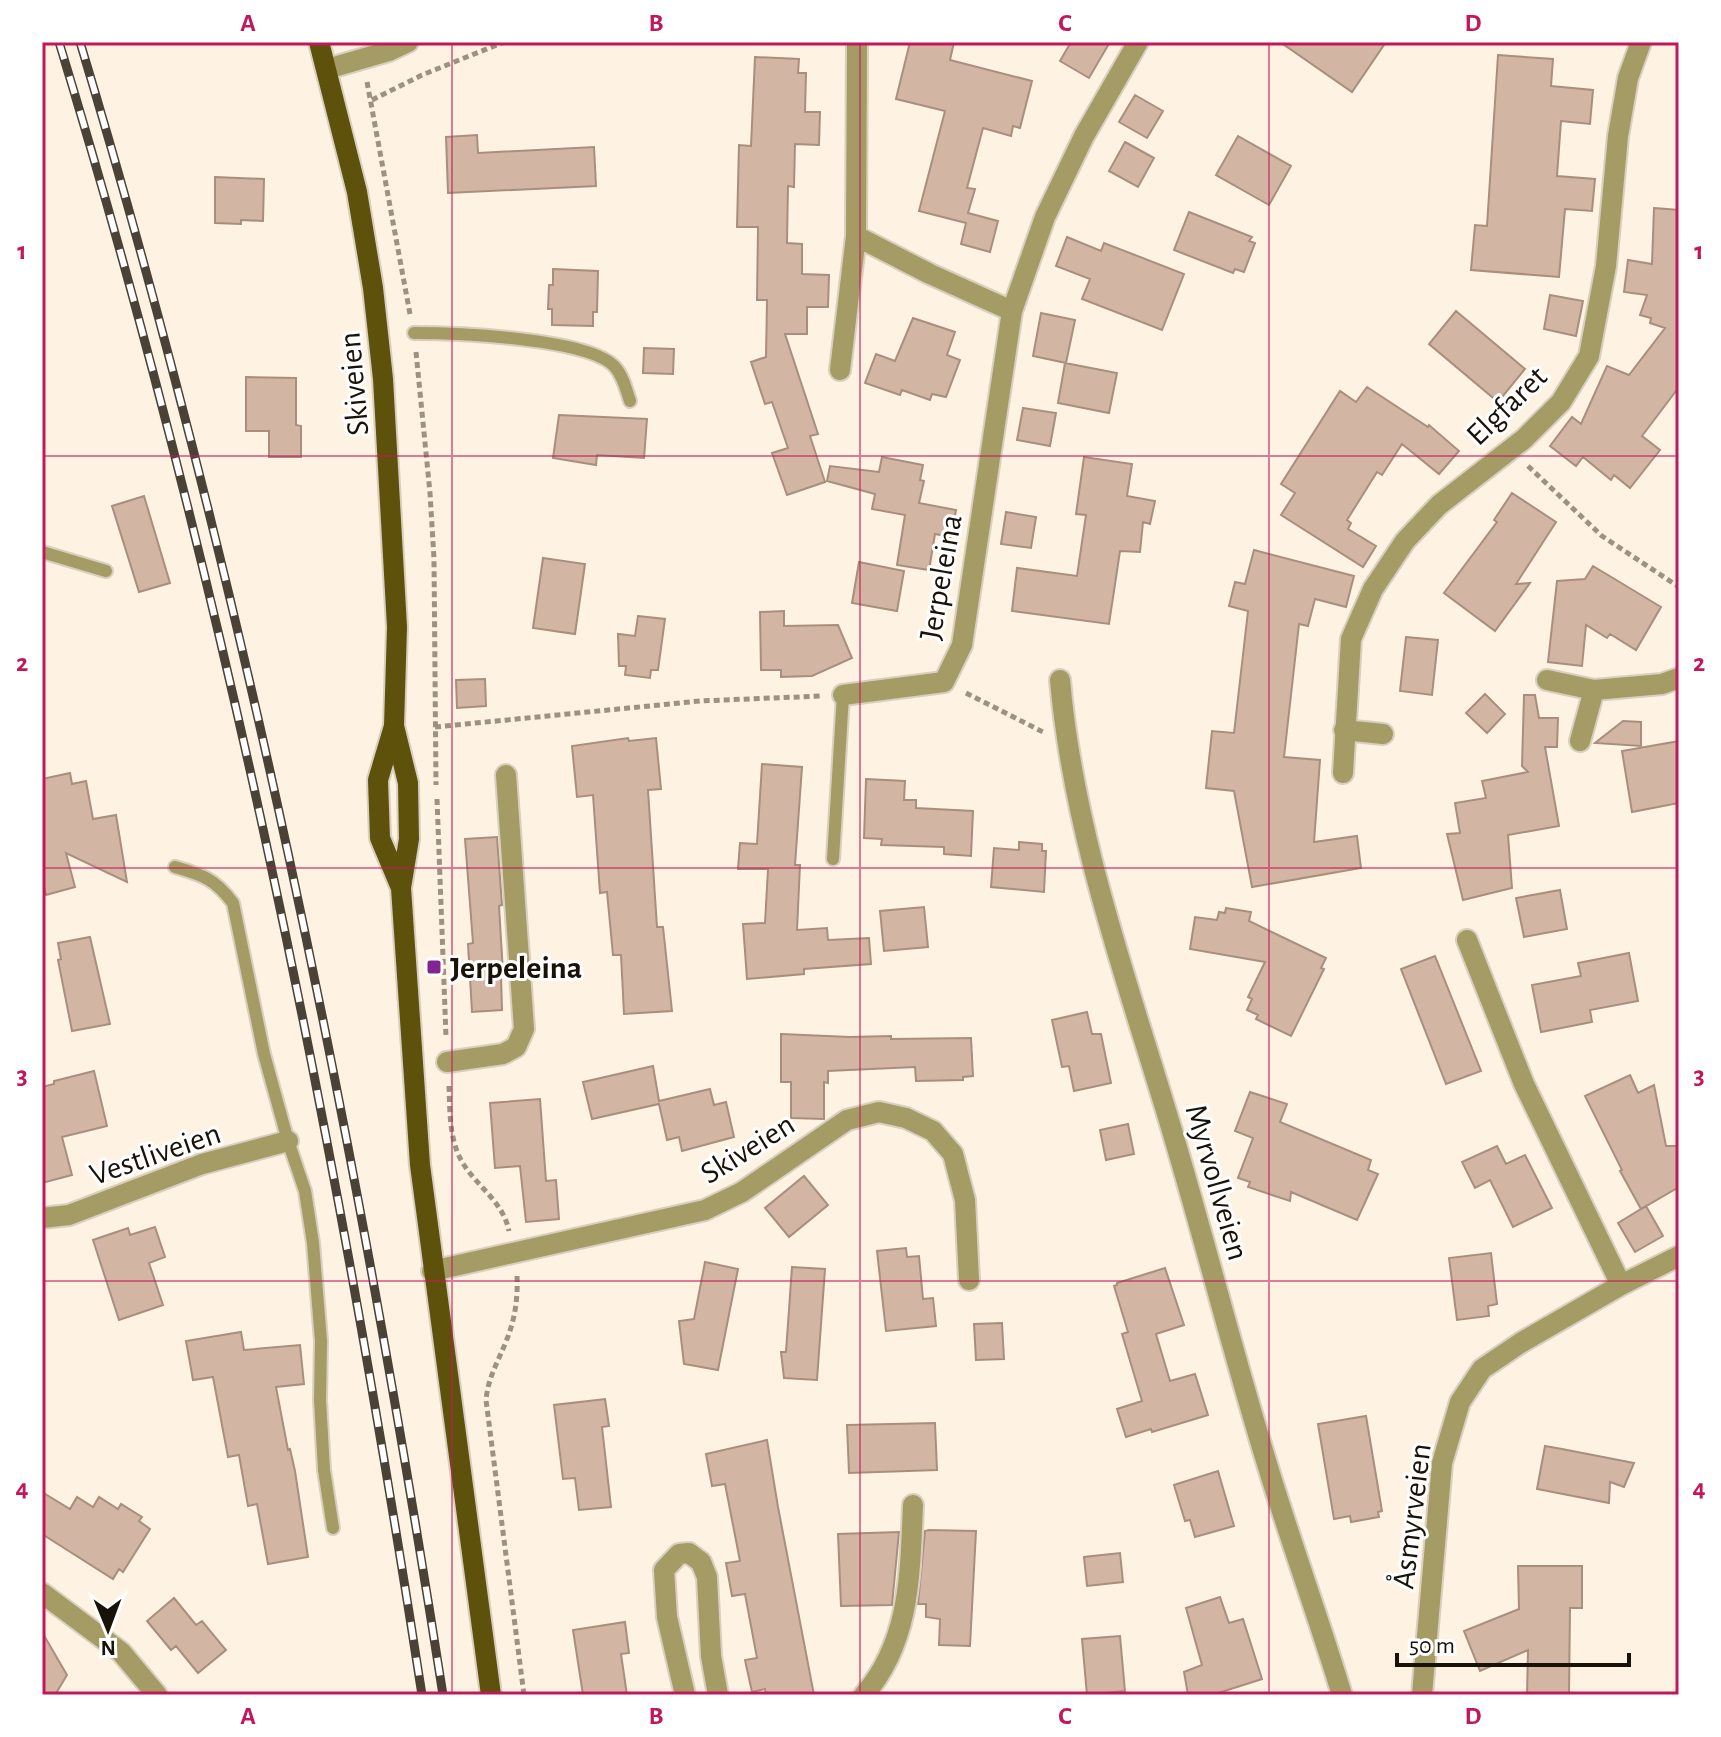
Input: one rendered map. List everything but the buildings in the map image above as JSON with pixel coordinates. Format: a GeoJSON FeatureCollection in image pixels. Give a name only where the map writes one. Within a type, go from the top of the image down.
{"type":"FeatureCollection","features":[{"type":"Feature","properties":{"kind":"main road","name":"Skiveien"},"geometry":{"type":"LineString","coordinates":[[319,42],[357,192],[379,335],[397,627],[394,726],[378,780],[380,838],[401,888]]}},
{"type":"Feature","properties":{"kind":"main road","name":"Skiveien"},"geometry":{"type":"LineString","coordinates":[[394,726],[408,783],[409,839],[401,888],[420,1165],[491,1695]]}},
{"type":"Feature","properties":{"kind":"street"},"geometry":{"type":"LineString","coordinates":[[327,69],[389,51],[408,42]]}},
{"type":"Feature","properties":{"kind":"street"},"geometry":{"type":"LineString","coordinates":[[840,370],[856,236],[857,42]]}},
{"type":"Feature","properties":{"kind":"street","name":"Jerpeleina"},"geometry":{"type":"LineString","coordinates":[[843,695],[944,682],[962,645],[1012,311],[1045,217],[1084,136],[1138,42]]}},
{"type":"Feature","properties":{"kind":"street","name":"Elgfaret"},"geometry":{"type":"LineString","coordinates":[[1343,773],[1351,639],[1373,589],[1405,541],[1439,505],[1524,439],[1561,402],[1589,356],[1606,266],[1618,136],[1628,78],[1641,42]]}},
{"type":"Feature","properties":{"kind":"street"},"geometry":{"type":"LineString","coordinates":[[856,236],[1012,311]]}},
{"type":"Feature","properties":{"kind":"street"},"geometry":{"type":"LineString","coordinates":[[1547,680],[1594,690],[1662,684],[1679,678]]}},
{"type":"Feature","properties":{"kind":"street","name":"Myrvollveien"},"geometry":{"type":"LineString","coordinates":[[1060,680],[1066,743],[1078,807],[1135,1014],[1188,1184],[1277,1498],[1342,1695]]}},
{"type":"Feature","properties":{"kind":"street"},"geometry":{"type":"LineString","coordinates":[[1580,741],[1594,690]]}},
{"type":"Feature","properties":{"kind":"street"},"geometry":{"type":"LineString","coordinates":[[1344,730],[1383,734]]}},
{"type":"Feature","properties":{"kind":"street"},"geometry":{"type":"LineString","coordinates":[[447,1062],[503,1054],[516,1047],[524,1029],[506,775]]}},
{"type":"Feature","properties":{"kind":"street"},"geometry":{"type":"LineString","coordinates":[[1467,940],[1524,1084],[1621,1285]]}},
{"type":"Feature","properties":{"kind":"street","name":"Skiveien"},"geometry":{"type":"LineString","coordinates":[[432,1271],[705,1210],[742,1192],[847,1120],[879,1112],[906,1118],[933,1131],[953,1154],[965,1200],[969,1280]]}},
{"type":"Feature","properties":{"kind":"street","name":"Vestliveien"},"geometry":{"type":"LineString","coordinates":[[42,1218],[69,1215],[202,1164],[288,1141]]}},
{"type":"Feature","properties":{"kind":"street","name":"Åsmyrveien"},"geometry":{"type":"LineString","coordinates":[[1422,1695],[1442,1463],[1460,1402],[1482,1369],[1522,1342],[1621,1285],[1679,1256]]}},
{"type":"Feature","properties":{"kind":"street"},"geometry":{"type":"LineString","coordinates":[[864,1695],[899,1635],[906,1612],[913,1505]]}},
{"type":"Feature","properties":{"kind":"street"},"geometry":{"type":"LineString","coordinates":[[685,1695],[667,1617],[664,1570],[679,1554],[689,1553],[701,1562],[707,1577],[711,1656],[718,1695]]}},
{"type":"Feature","properties":{"kind":"street"},"geometry":{"type":"LineString","coordinates":[[42,1593],[121,1652],[157,1695]]}},
{"type":"Feature","properties":{"kind":"lane"},"geometry":{"type":"LineString","coordinates":[[414,333],[507,339],[587,351],[614,366],[623,379],[630,401]]}},
{"type":"Feature","properties":{"kind":"lane"},"geometry":{"type":"LineString","coordinates":[[42,552],[106,571]]}},
{"type":"Feature","properties":{"kind":"lane"},"geometry":{"type":"LineString","coordinates":[[833,859],[843,695]]}},
{"type":"Feature","properties":{"kind":"lane"},"geometry":{"type":"LineString","coordinates":[[175,867],[218,883],[233,903],[264,1054],[305,1191],[313,1243],[321,1341],[324,1470],[333,1528]]}},
{"type":"Feature","properties":{"kind":"path"},"geometry":{"type":"LineString","coordinates":[[372,100],[422,75],[504,42]]}},
{"type":"Feature","properties":{"kind":"path"},"geometry":{"type":"LineString","coordinates":[[367,82],[414,333],[431,506],[435,727],[450,1114],[457,1152],[469,1172],[504,1214],[514,1253],[517,1300],[507,1340],[490,1376],[486,1400],[524,1695]]}},
{"type":"Feature","properties":{"kind":"path"},"geometry":{"type":"LineString","coordinates":[[1509,448],[1602,536],[1679,587]]}},
{"type":"Feature","properties":{"kind":"path"},"geometry":{"type":"LineString","coordinates":[[944,682],[1066,743]]}},
{"type":"Feature","properties":{"kind":"path"},"geometry":{"type":"LineString","coordinates":[[435,727],[700,701],[843,695]]}},
{"type":"Feature","properties":{"kind":"railway"},"geometry":{"type":"LineString","coordinates":[[59,42],[173,450],[224,655],[270,862],[352,1277],[422,1695]]}},
{"type":"Feature","properties":{"kind":"railway"},"geometry":{"type":"LineString","coordinates":[[80,42],[139,245],[193,450],[244,656],[290,862],[372,1277],[443,1695]]}},
{"type":"Feature","properties":{"kind":"place","name":"Jerpeleina"},"geometry":{"type":"Point","coordinates":[434,967]}}]}
